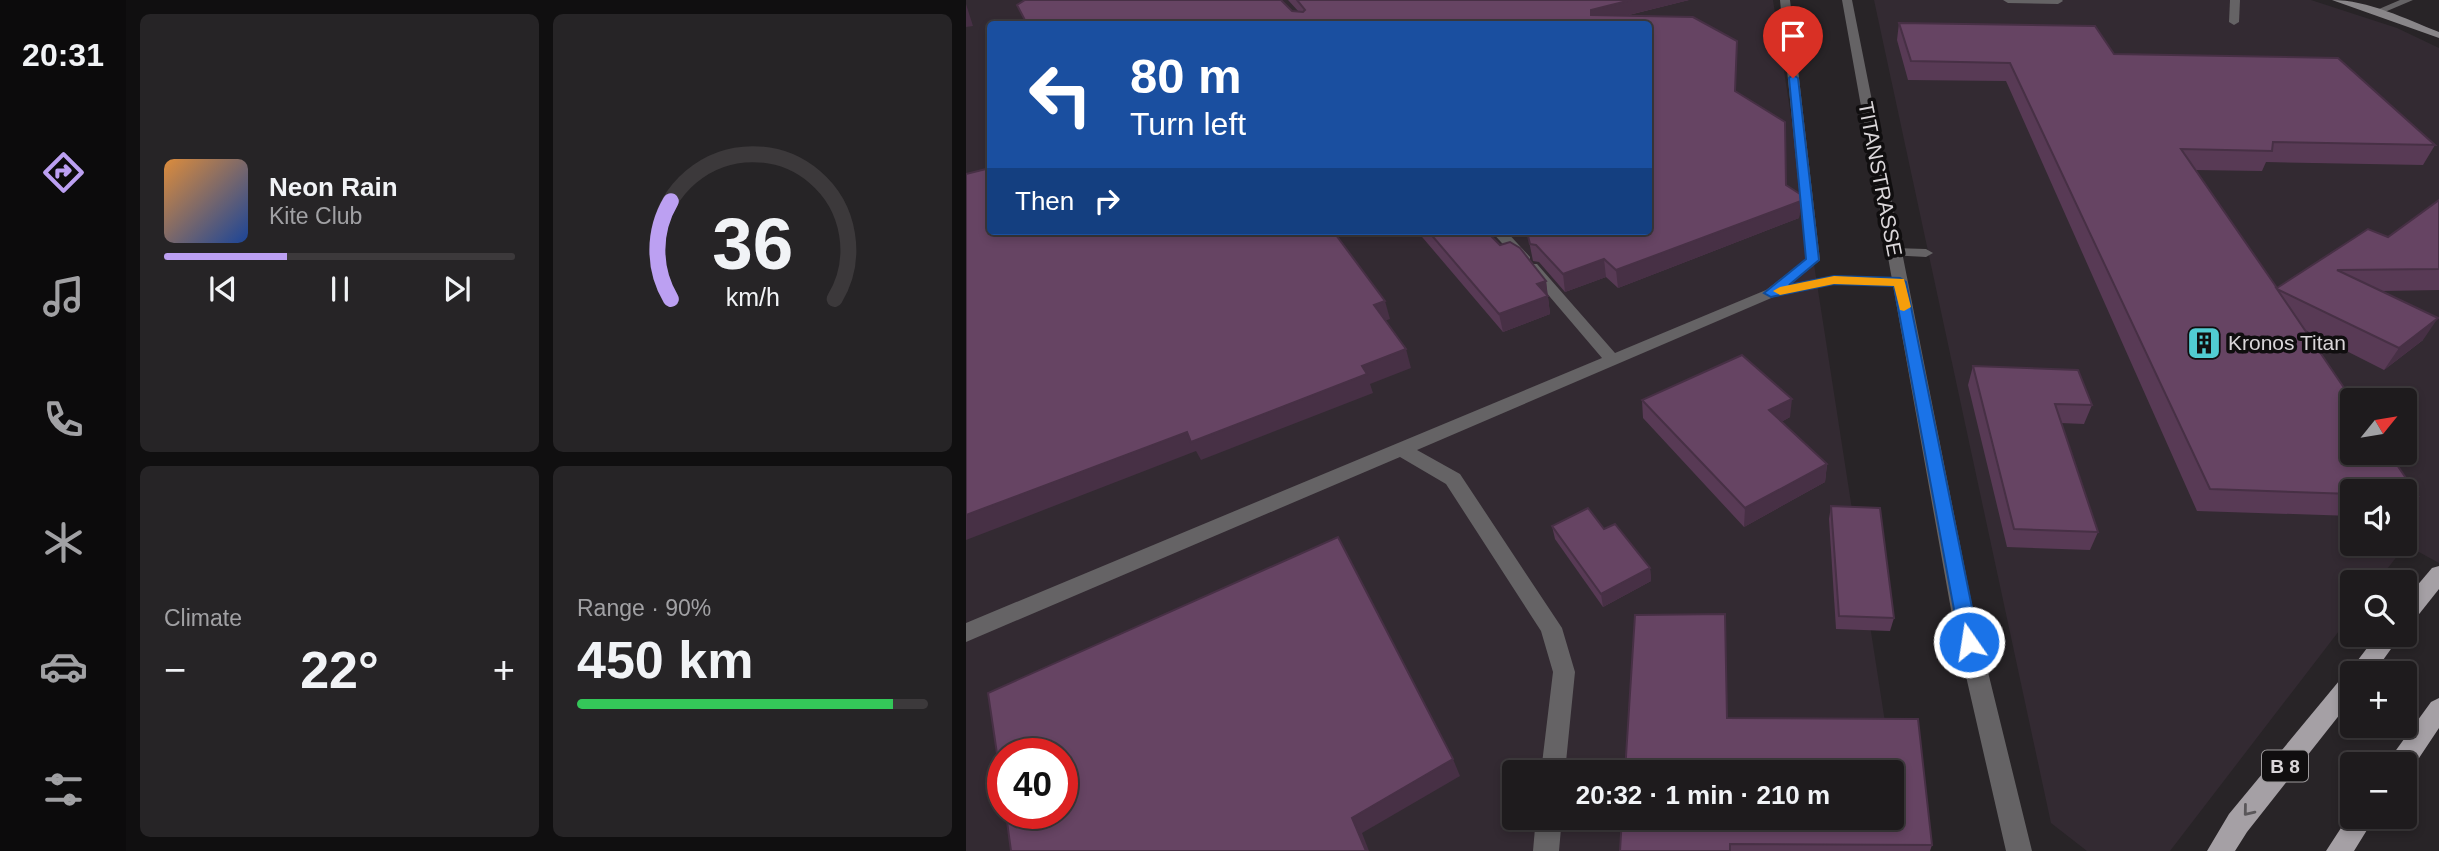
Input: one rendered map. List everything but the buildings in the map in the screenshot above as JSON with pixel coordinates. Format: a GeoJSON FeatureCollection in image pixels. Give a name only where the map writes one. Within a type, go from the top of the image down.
{"type":"FeatureCollection","features":[{"type":"Feature","properties":{"kind":"main road"},"geometry":{"type":"LineString","coordinates":[[2337,0],[2439,34]]}},
{"type":"Feature","properties":{"kind":"main road"},"geometry":{"type":"LineString","coordinates":[[2367,0],[2439,24]]}},
{"type":"Feature","properties":{"kind":"main road"},"geometry":{"type":"LineString","coordinates":[[2417,601],[2439,574]]}},
{"type":"Feature","properties":{"kind":"main road"},"geometry":{"type":"LineString","coordinates":[[2369,661],[2380,647]]}},
{"type":"Feature","properties":{"kind":"main road","name":"B 8"},"geometry":{"type":"LineString","coordinates":[[2220,851],[2238,823],[2340,697]]}},
{"type":"Feature","properties":{"kind":"main road"},"geometry":{"type":"LineString","coordinates":[[2409,752],[2439,709]]}},
{"type":"Feature","properties":{"kind":"main road"},"geometry":{"type":"LineString","coordinates":[[2339,851],[2355,829]]}},
{"type":"Feature","properties":{"kind":"street"},"geometry":{"type":"LineString","coordinates":[[1771,293],[1813,260],[1785,0]]}},
{"type":"Feature","properties":{"kind":"street","name":"TITANSTRASSE"},"geometry":{"type":"LineString","coordinates":[[1847,0],[1963,615],[2019,851]]}},
{"type":"Feature","properties":{"kind":"street"},"geometry":{"type":"LineString","coordinates":[[2008,0],[2058,1]]}},
{"type":"Feature","properties":{"kind":"street"},"geometry":{"type":"LineString","coordinates":[[2234,22],[2235,0]]}},
{"type":"Feature","properties":{"kind":"street"},"geometry":{"type":"LineString","coordinates":[[2377,12],[2408,0]]}},
{"type":"Feature","properties":{"kind":"street"},"geometry":{"type":"LineString","coordinates":[[1502,235],[1613,360]]}},
{"type":"Feature","properties":{"kind":"street"},"geometry":{"type":"LineString","coordinates":[[1894,252],[1926,253]]}},
{"type":"Feature","properties":{"kind":"street"},"geometry":{"type":"LineString","coordinates":[[966,633],[1771,293],[1834,280],[1900,282]]}},
{"type":"Feature","properties":{"kind":"street"},"geometry":{"type":"LineString","coordinates":[[1402,450],[1453,479],[1551,628],[1564,672],[1554,760]]}},
{"type":"Feature","properties":{"kind":"street"},"geometry":{"type":"LineString","coordinates":[[1546,851],[1548,830]]}},
{"type":"Feature","properties":{"kind":"shaded area"},"geometry":{"type":"Polygon","coordinates":[[[966,0],[1773,0],[1891,760],[1502,760],[1502,830],[1902,830],[1905,851],[966,851],[966,0]]]}},
{"type":"Feature","properties":{"kind":"shaded area"},"geometry":{"type":"Polygon","coordinates":[[[1874,0],[2311,0],[2397,28],[2439,48],[2439,563],[2417,551],[2417,479],[2340,479],[2340,556],[2397,556],[2386,570],[2340,570],[2340,630],[2170,851],[2087,851],[2051,823],[1874,0]]]}},
{"type":"Feature","properties":{"kind":"slow traffic"},"geometry":{"type":"LineString","coordinates":[[1780,291],[1834,280],[1900,282],[1904,307]]}},
{"type":"Feature","properties":{"kind":"place","name":"Kronos Titan"},"geometry":{"type":"Point","coordinates":[2204,343]}},
{"type":"Feature","properties":{"kind":"route"},"geometry":{"type":"LineString","coordinates":[[1793,78],[1813,260],[1771,293],[1834,280],[1900,282],[1969,642]]}}]}
